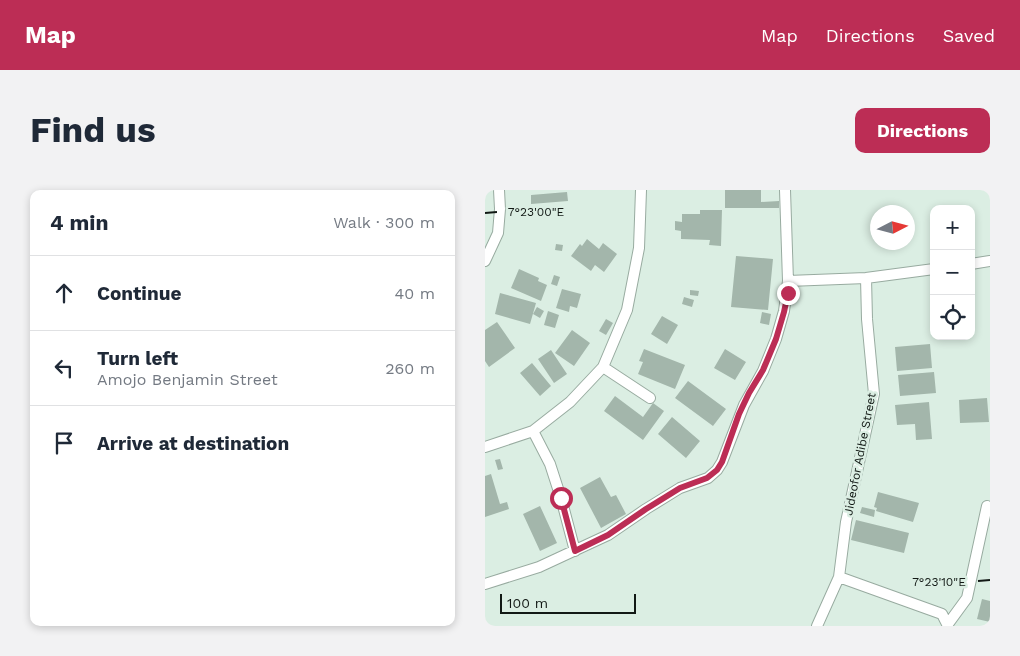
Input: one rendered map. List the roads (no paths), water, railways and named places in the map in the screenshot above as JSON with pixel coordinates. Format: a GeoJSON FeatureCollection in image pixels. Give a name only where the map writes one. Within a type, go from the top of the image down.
{"type":"FeatureCollection","features":[{"type":"Feature","properties":{"kind":"street"},"geometry":{"type":"LineString","coordinates":[[485,261],[498,233],[499,190]]}},
{"type":"Feature","properties":{"kind":"street"},"geometry":{"type":"LineString","coordinates":[[485,447],[533,431],[570,402],[603,367],[627,310],[639,248],[641,190]]}},
{"type":"Feature","properties":{"kind":"street"},"geometry":{"type":"LineString","coordinates":[[485,584],[539,567],[608,535],[680,488],[700,482],[717,470],[722,462],[744,405],[763,370],[776,339],[787,302],[785,190]]}},
{"type":"Feature","properties":{"kind":"street"},"geometry":{"type":"LineString","coordinates":[[975,263],[990,261]]}},
{"type":"Feature","properties":{"kind":"street"},"geometry":{"type":"LineString","coordinates":[[788,281],[866,278],[930,270]]}},
{"type":"Feature","properties":{"kind":"street","name":"Jideofor Adibe Street"},"geometry":{"type":"LineString","coordinates":[[817,626],[839,578],[846,522],[873,394],[866,278]]}},
{"type":"Feature","properties":{"kind":"street"},"geometry":{"type":"LineString","coordinates":[[603,367],[650,398]]}},
{"type":"Feature","properties":{"kind":"street"},"geometry":{"type":"LineString","coordinates":[[533,431],[550,464],[575,551]]}},
{"type":"Feature","properties":{"kind":"street"},"geometry":{"type":"LineString","coordinates":[[839,578],[942,614],[948,625],[967,598],[987,506]]}}]}
